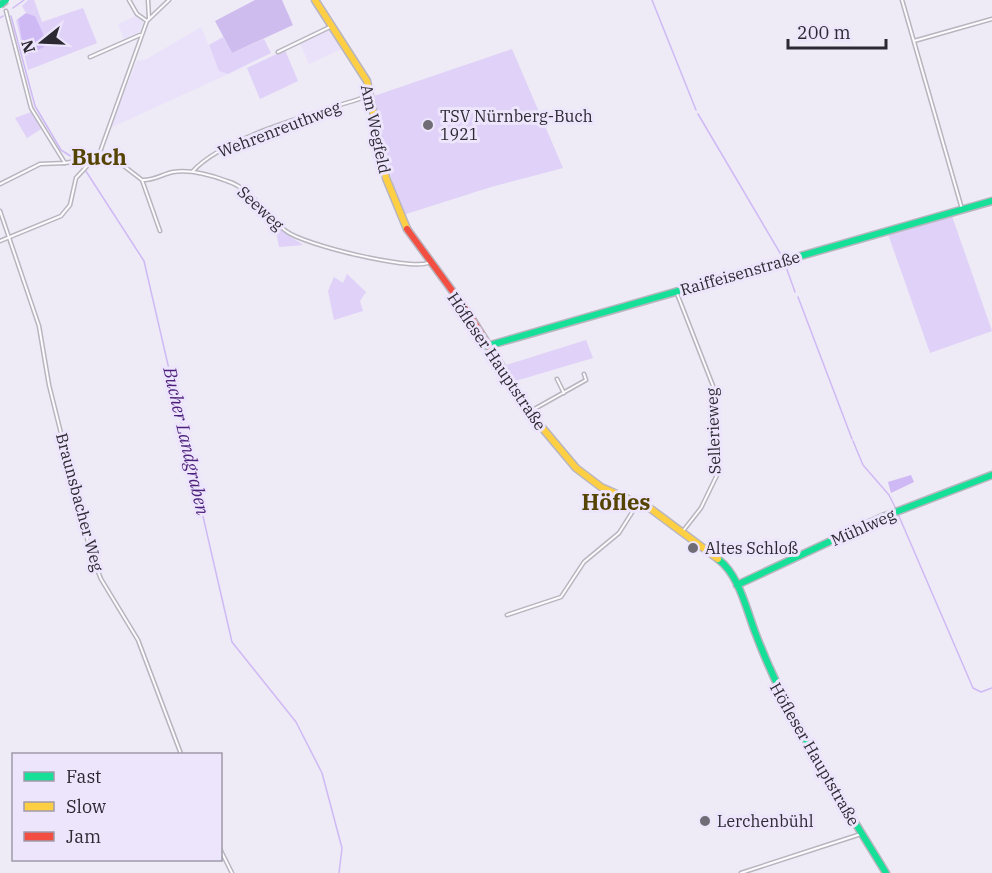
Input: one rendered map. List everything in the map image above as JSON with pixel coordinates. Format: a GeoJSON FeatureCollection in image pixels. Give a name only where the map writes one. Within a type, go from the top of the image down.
{"type":"FeatureCollection","features":[{"type":"Feature","properties":{"kind":"street"},"geometry":{"type":"LineString","coordinates":[[0,5],[6,0]]}},
{"type":"Feature","properties":{"kind":"street"},"geometry":{"type":"LineString","coordinates":[[129,0],[137,14],[148,20]]}},
{"type":"Feature","properties":{"kind":"street"},"geometry":{"type":"LineString","coordinates":[[148,0],[148,20]]}},
{"type":"Feature","properties":{"kind":"street"},"geometry":{"type":"LineString","coordinates":[[0,242],[65,214],[70,205],[74,182],[100,152],[141,34],[148,20],[169,0]]}},
{"type":"Feature","properties":{"kind":"street","name":"Am Wegfeld"},"geometry":{"type":"LineString","coordinates":[[315,0],[363,74],[371,95],[378,143],[389,186],[403,222],[428,262]]}},
{"type":"Feature","properties":{"kind":"street"},"geometry":{"type":"LineString","coordinates":[[902,0],[962,209]]}},
{"type":"Feature","properties":{"kind":"street"},"geometry":{"type":"LineString","coordinates":[[6,11],[31,108],[65,163]]}},
{"type":"Feature","properties":{"kind":"street"},"geometry":{"type":"LineString","coordinates":[[914,41],[992,19]]}},
{"type":"Feature","properties":{"kind":"street"},"geometry":{"type":"LineString","coordinates":[[278,52],[332,26]]}},
{"type":"Feature","properties":{"kind":"street"},"geometry":{"type":"LineString","coordinates":[[90,57],[141,34]]}},
{"type":"Feature","properties":{"kind":"street","name":"Wehrenreuthweg"},"geometry":{"type":"LineString","coordinates":[[192,172],[207,157],[233,142],[371,95]]}},
{"type":"Feature","properties":{"kind":"street"},"geometry":{"type":"LineString","coordinates":[[100,152],[111,156],[142,180],[160,231]]}},
{"type":"Feature","properties":{"kind":"street"},"geometry":{"type":"LineString","coordinates":[[0,184],[40,164],[65,163],[97,157]]}},
{"type":"Feature","properties":{"kind":"street","name":"Seeweg"},"geometry":{"type":"LineString","coordinates":[[142,180],[174,172],[192,172],[237,184],[287,232],[303,241],[367,256],[417,264],[428,262]]}},
{"type":"Feature","properties":{"kind":"street","name":"Raiffeisenstraße"},"geometry":{"type":"LineString","coordinates":[[487,346],[992,201]]}},
{"type":"Feature","properties":{"kind":"street","name":"Braunsbacher Weg"},"geometry":{"type":"LineString","coordinates":[[0,212],[39,326],[49,386],[91,554],[101,579],[141,645],[181,753]]}},
{"type":"Feature","properties":{"kind":"street","name":"Höfleser Hauptstraße"},"geometry":{"type":"LineString","coordinates":[[428,262],[465,309],[530,412],[581,473],[601,487],[638,504],[721,560],[737,585],[778,692],[886,873]]}},
{"type":"Feature","properties":{"kind":"street","name":"Sellerieweg"},"geometry":{"type":"LineString","coordinates":[[676,291],[715,390],[713,412],[718,473],[701,508],[682,532]]}},
{"type":"Feature","properties":{"kind":"street"},"geometry":{"type":"LineString","coordinates":[[530,412],[586,380],[584,374]]}},
{"type":"Feature","properties":{"kind":"street"},"geometry":{"type":"LineString","coordinates":[[557,379],[564,393]]}},
{"type":"Feature","properties":{"kind":"street","name":"Mühlweg"},"geometry":{"type":"LineString","coordinates":[[737,585],[880,518],[992,475]]}},
{"type":"Feature","properties":{"kind":"street"},"geometry":{"type":"LineString","coordinates":[[507,615],[561,597],[584,562],[619,533],[638,504]]}},
{"type":"Feature","properties":{"kind":"street"},"geometry":{"type":"LineString","coordinates":[[741,873],[861,834]]}},
{"type":"Feature","properties":{"kind":"street"},"geometry":{"type":"LineString","coordinates":[[222,853],[232,873]]}},
{"type":"Feature","properties":{"kind":"shaded area"},"geometry":{"type":"Polygon","coordinates":[[[28,0],[34,0],[42,22],[83,8],[97,43],[28,70],[16,20],[18,19],[26,55],[46,37],[39,29],[35,16],[26,13],[22,6],[28,0]]]}},
{"type":"Feature","properties":{"kind":"shaded area"},"geometry":{"type":"Polygon","coordinates":[[[255,0],[282,0],[293,25],[232,53],[215,21],[255,0]]]}},
{"type":"Feature","properties":{"kind":"shaded area"},"geometry":{"type":"Polygon","coordinates":[[[26,13],[35,16],[47,42],[44,47],[25,56],[18,19],[26,13]]]}},
{"type":"Feature","properties":{"kind":"shaded area"},"geometry":{"type":"Polygon","coordinates":[[[136,16],[143,21],[139,32],[124,39],[118,24],[136,16]]]}},
{"type":"Feature","properties":{"kind":"shaded area"},"geometry":{"type":"Polygon","coordinates":[[[201,27],[219,71],[228,74],[110,128],[137,61],[147,59],[201,27]]]}},
{"type":"Feature","properties":{"kind":"shaded area"},"geometry":{"type":"Polygon","coordinates":[[[331,28],[343,48],[309,64],[300,43],[331,28]]]}},
{"type":"Feature","properties":{"kind":"shaded area"},"geometry":{"type":"Polygon","coordinates":[[[223,37],[232,53],[264,39],[271,53],[228,74],[219,71],[209,45],[223,37]]]}},
{"type":"Feature","properties":{"kind":"shaded area","name":"TSV Nürnberg-Buch 1921"},"geometry":{"type":"Polygon","coordinates":[[[512,49],[563,168],[491,187],[403,215],[384,155],[374,96],[512,49]]]}},
{"type":"Feature","properties":{"kind":"shaded area"},"geometry":{"type":"Polygon","coordinates":[[[285,50],[298,81],[260,99],[247,68],[285,50]]]}},
{"type":"Feature","properties":{"kind":"shaded area"},"geometry":{"type":"Polygon","coordinates":[[[31,112],[41,129],[27,138],[15,118],[31,112]]]}},
{"type":"Feature","properties":{"kind":"shaded area"},"geometry":{"type":"Polygon","coordinates":[[[952,216],[992,331],[930,353],[888,234],[952,216]]]}},
{"type":"Feature","properties":{"kind":"shaded area"},"geometry":{"type":"Polygon","coordinates":[[[275,226],[303,245],[279,247],[275,226]]]}},
{"type":"Feature","properties":{"kind":"shaded area"},"geometry":{"type":"Polygon","coordinates":[[[347,274],[366,292],[360,301],[363,311],[334,320],[328,291],[334,277],[343,283],[347,274]]]}},
{"type":"Feature","properties":{"kind":"shaded area"},"geometry":{"type":"Polygon","coordinates":[[[586,340],[593,358],[512,382],[503,366],[586,340]]]}},
{"type":"Feature","properties":{"kind":"shaded area"},"geometry":{"type":"Polygon","coordinates":[[[911,475],[914,482],[891,493],[888,482],[911,475]]]}},
{"type":"Feature","properties":{"kind":"waterway"},"geometry":{"type":"LineString","coordinates":[[13,8],[24,0]]}},
{"type":"Feature","properties":{"kind":"waterway"},"geometry":{"type":"LineString","coordinates":[[652,0],[696,110]]}},
{"type":"Feature","properties":{"kind":"waterway","name":"Bucher Landgraben"},"geometry":{"type":"LineString","coordinates":[[11,16],[35,106],[61,150],[80,162],[144,261],[232,642],[296,722],[322,773],[342,848],[339,873]]}},
{"type":"Feature","properties":{"kind":"waterway"},"geometry":{"type":"LineString","coordinates":[[698,114],[783,258]]}},
{"type":"Feature","properties":{"kind":"waterway"},"geometry":{"type":"LineString","coordinates":[[785,264],[795,292]]}},
{"type":"Feature","properties":{"kind":"waterway"},"geometry":{"type":"LineString","coordinates":[[798,297],[852,439]]}},
{"type":"Feature","properties":{"kind":"waterway"},"geometry":{"type":"LineString","coordinates":[[853,441],[863,465],[889,495],[896,509]]}},
{"type":"Feature","properties":{"kind":"waterway"},"geometry":{"type":"LineString","coordinates":[[898,514],[973,688],[981,692],[992,688]]}},
{"type":"Feature","properties":{"kind":"traffic: fast"},"geometry":{"type":"LineString","coordinates":[[0,5],[6,0]]}},
{"type":"Feature","properties":{"kind":"traffic: fast"},"geometry":{"type":"LineString","coordinates":[[487,346],[992,201]]}},
{"type":"Feature","properties":{"kind":"traffic: fast"},"geometry":{"type":"LineString","coordinates":[[737,585],[880,518],[992,475]]}},
{"type":"Feature","properties":{"kind":"traffic: fast"},"geometry":{"type":"LineString","coordinates":[[718,559],[737,583],[768,664],[798,725],[886,873]]}},
{"type":"Feature","properties":{"kind":"traffic: slow"},"geometry":{"type":"LineString","coordinates":[[315,0],[367,81],[386,178],[407,229]]}},
{"type":"Feature","properties":{"kind":"traffic: slow"},"geometry":{"type":"LineString","coordinates":[[517,391],[534,418],[576,468],[601,487],[651,509],[718,559]]}},
{"type":"Feature","properties":{"kind":"traffic: jam"},"geometry":{"type":"LineString","coordinates":[[407,229],[467,311],[517,391]]}},
{"type":"Feature","properties":{"kind":"place","name":"TSV Nürnberg-Buch 1921"},"geometry":{"type":"Point","coordinates":[428,125]}},
{"type":"Feature","properties":{"kind":"place","name":"Altes Schloß"},"geometry":{"type":"Point","coordinates":[693,548]}},
{"type":"Feature","properties":{"kind":"place","name":"Lerchenbühl"},"geometry":{"type":"Point","coordinates":[705,821]}},
{"type":"Feature","properties":{"kind":"district","name":"Buch"},"geometry":{"type":"Point","coordinates":[99,157]}},
{"type":"Feature","properties":{"kind":"district","name":"Höfles"},"geometry":{"type":"Point","coordinates":[616,502]}}]}
